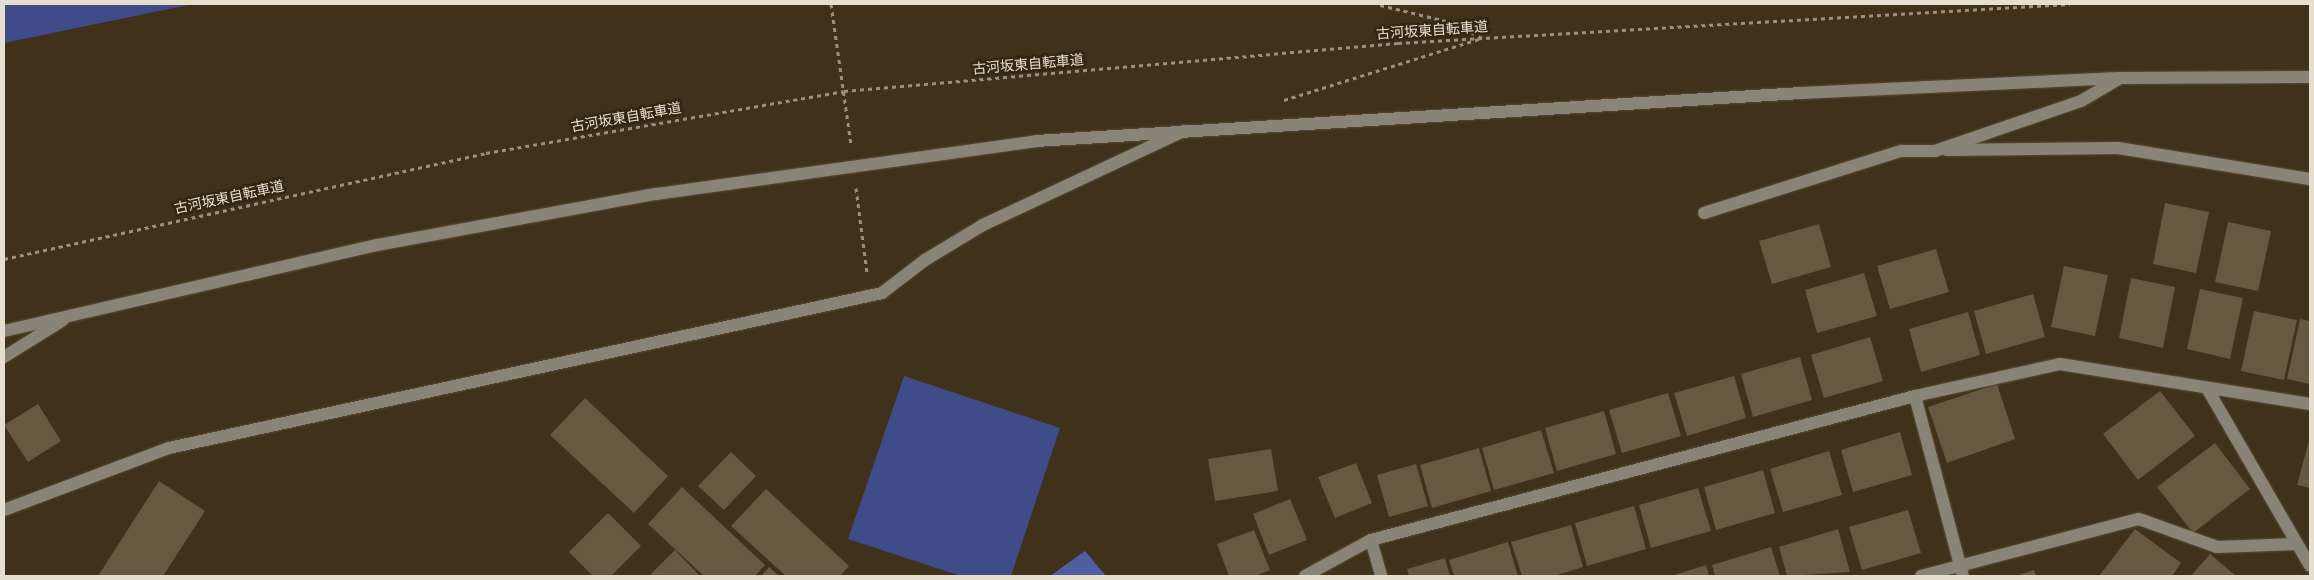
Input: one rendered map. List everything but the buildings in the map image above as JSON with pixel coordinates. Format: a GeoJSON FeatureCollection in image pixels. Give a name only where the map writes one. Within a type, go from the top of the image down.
{"type":"FeatureCollection","features":[{"type":"Feature","properties":{"kind":"street"},"geometry":{"type":"LineString","coordinates":[[4,331],[377,246],[853,164],[1036,141],[1192,128],[2119,78],[2310,77]]}},
{"type":"Feature","properties":{"kind":"street"},"geometry":{"type":"LineString","coordinates":[[1934,151],[2080,101],[2119,78]]}},
{"type":"Feature","properties":{"kind":"street"},"geometry":{"type":"LineString","coordinates":[[4,510],[169,448],[882,293],[983,225],[1192,128]]}},
{"type":"Feature","properties":{"kind":"street"},"geometry":{"type":"LineString","coordinates":[[1704,213],[1901,151],[2118,148],[2310,179]]}},
{"type":"Feature","properties":{"kind":"street"},"geometry":{"type":"LineString","coordinates":[[4,357],[71,315]]}},
{"type":"Feature","properties":{"kind":"street"},"geometry":{"type":"LineString","coordinates":[[1305,576],[1371,540],[1916,396],[2060,364],[2115,370],[2208,390],[2310,404]]}},
{"type":"Feature","properties":{"kind":"street"},"geometry":{"type":"LineString","coordinates":[[2208,390],[2310,566]]}},
{"type":"Feature","properties":{"kind":"street"},"geometry":{"type":"LineString","coordinates":[[1916,396],[1962,571]]}},
{"type":"Feature","properties":{"kind":"street"},"geometry":{"type":"LineString","coordinates":[[1921,576],[1962,571],[2139,519],[2217,547],[2297,544]]}},
{"type":"Feature","properties":{"kind":"street"},"geometry":{"type":"LineString","coordinates":[[1371,540],[1381,576]]}},
{"type":"Feature","properties":{"kind":"path"},"geometry":{"type":"LineString","coordinates":[[832,4],[867,274],[882,293]]}},
{"type":"Feature","properties":{"kind":"path"},"geometry":{"type":"LineString","coordinates":[[1376,4],[1454,23],[1482,38]]}},
{"type":"Feature","properties":{"kind":"path","name":"古河坂東自転車道"},"geometry":{"type":"LineString","coordinates":[[4,259],[486,153],[844,91],[1482,38],[2070,4]]}},
{"type":"Feature","properties":{"kind":"path"},"geometry":{"type":"LineString","coordinates":[[1276,103],[1482,38]]}},
{"type":"Feature","properties":{"kind":"shaded area"},"geometry":{"type":"Polygon","coordinates":[[[4,4],[193,4],[4,43],[4,4]]]}},
{"type":"Feature","properties":{"kind":"shaded area"},"geometry":{"type":"Polygon","coordinates":[[[904,376],[1060,428],[1011,576],[961,576],[848,539],[904,376]]]}},
{"type":"Feature","properties":{"kind":"shaded area"},"geometry":{"type":"Polygon","coordinates":[[[1085,551],[1106,576],[1050,576],[1085,551]]]}}]}
